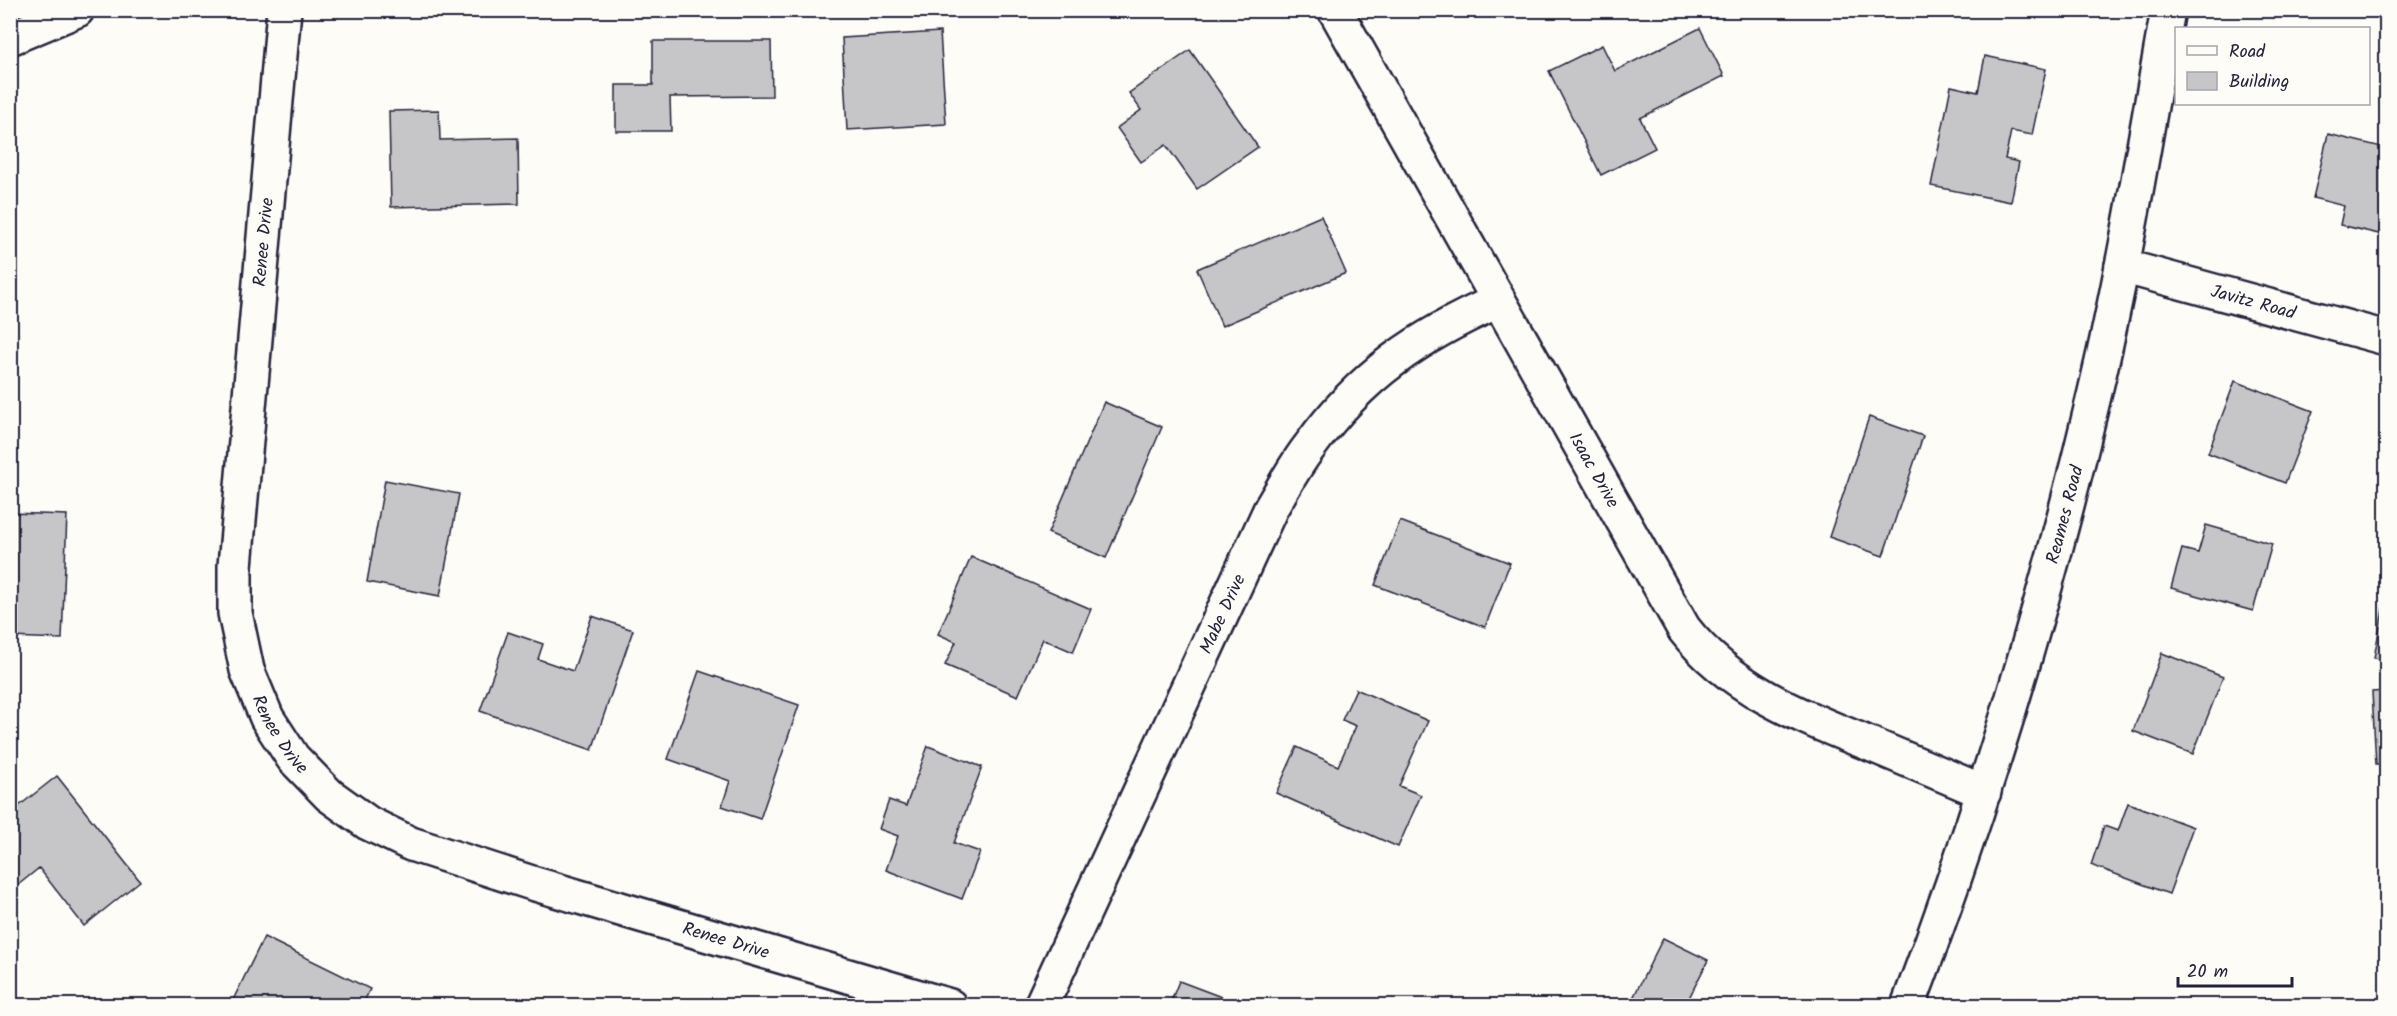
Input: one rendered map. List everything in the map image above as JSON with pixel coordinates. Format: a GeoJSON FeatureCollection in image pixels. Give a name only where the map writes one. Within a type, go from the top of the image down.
{"type":"FeatureCollection","features":[{"type":"Feature","properties":{"kind":"street"},"geometry":{"type":"LineString","coordinates":[[10,38],[77,10]]}},
{"type":"Feature","properties":{"kind":"street","name":"Renee Drive"},"geometry":{"type":"LineString","coordinates":[[284,10],[235,566],[235,613],[247,669],[267,718],[293,758],[329,795],[368,823],[411,844],[543,886],[950,1005]]}},
{"type":"Feature","properties":{"kind":"street","name":"Isaac Drive"},"geometry":{"type":"LineString","coordinates":[[1335,10],[1684,629],[1701,651],[1725,672],[1752,690],[1808,719],[1984,792]]}},
{"type":"Feature","properties":{"kind":"street","name":"Reames Road"},"geometry":{"type":"LineString","coordinates":[[1908,1005],[1984,792],[2052,563],[2095,391],[2122,266],[2168,10]]}},
{"type":"Feature","properties":{"kind":"street","name":"Javitz Road"},"geometry":{"type":"LineString","coordinates":[[2122,266],[2386,338]]}},
{"type":"Feature","properties":{"kind":"street","name":"Mabe Drive"},"geometry":{"type":"LineString","coordinates":[[1041,1005],[1270,508],[1310,446],[1354,393],[1396,356],[1446,324],[1498,301]]}},
{"type":"Feature","properties":{"kind":"building"},"geometry":{"type":"Polygon","coordinates":[[[1700,28],[1724,76],[1640,118],[1655,148],[1601,175],[1549,71],[1602,45],[1615,71],[1700,28]]]}},
{"type":"Feature","properties":{"kind":"building"},"geometry":{"type":"Polygon","coordinates":[[[940,32],[946,124],[847,130],[842,38],[940,32]]]}},
{"type":"Feature","properties":{"kind":"building"},"geometry":{"type":"Polygon","coordinates":[[[653,41],[771,41],[772,96],[670,97],[671,131],[616,131],[616,85],[653,85],[653,41]]]}},
{"type":"Feature","properties":{"kind":"building"},"geometry":{"type":"Polygon","coordinates":[[[1190,50],[1258,147],[1197,189],[1166,145],[1141,162],[1117,128],[1141,110],[1129,93],[1190,50]]]}},
{"type":"Feature","properties":{"kind":"building"},"geometry":{"type":"Polygon","coordinates":[[[1985,56],[2046,69],[2032,135],[2011,131],[2005,159],[2019,162],[2011,202],[1931,186],[1951,86],[1978,92],[1985,56]]]}},
{"type":"Feature","properties":{"kind":"building"},"geometry":{"type":"Polygon","coordinates":[[[439,110],[440,140],[518,138],[519,204],[391,207],[389,111],[439,110]]]}},
{"type":"Feature","properties":{"kind":"building"},"geometry":{"type":"Polygon","coordinates":[[[2328,134],[2386,148],[2386,202],[2379,234],[2340,225],[2344,206],[2313,198],[2328,134]]]}},
{"type":"Feature","properties":{"kind":"building"},"geometry":{"type":"Polygon","coordinates":[[[1321,216],[1346,273],[1222,326],[1197,269],[1321,216]]]}},
{"type":"Feature","properties":{"kind":"building"},"geometry":{"type":"Polygon","coordinates":[[[2235,381],[2313,411],[2285,483],[2208,453],[2235,381]]]}},
{"type":"Feature","properties":{"kind":"building"},"geometry":{"type":"Polygon","coordinates":[[[1104,402],[1162,427],[1106,558],[1048,533],[1104,402]]]}},
{"type":"Feature","properties":{"kind":"building"},"geometry":{"type":"Polygon","coordinates":[[[1869,417],[1923,436],[1883,556],[1829,537],[1869,417]]]}},
{"type":"Feature","properties":{"kind":"building"},"geometry":{"type":"Polygon","coordinates":[[[385,480],[459,494],[440,596],[367,582],[385,480]]]}},
{"type":"Feature","properties":{"kind":"building"},"geometry":{"type":"Polygon","coordinates":[[[10,513],[67,515],[62,639],[10,637],[10,513]]]}},
{"type":"Feature","properties":{"kind":"building"},"geometry":{"type":"Polygon","coordinates":[[[1400,521],[1510,563],[1485,627],[1375,585],[1400,521]]]}},
{"type":"Feature","properties":{"kind":"building"},"geometry":{"type":"Polygon","coordinates":[[[2206,525],[2272,544],[2253,611],[2171,588],[2182,549],[2198,553],[2206,525]]]}},
{"type":"Feature","properties":{"kind":"building"},"geometry":{"type":"Polygon","coordinates":[[[971,557],[1091,609],[1073,652],[1043,639],[1018,696],[945,665],[956,642],[938,634],[971,557]]]}},
{"type":"Feature","properties":{"kind":"building"},"geometry":{"type":"Polygon","coordinates":[[[2386,593],[2386,660],[2374,658],[2386,593]]]}},
{"type":"Feature","properties":{"kind":"building"},"geometry":{"type":"Polygon","coordinates":[[[592,616],[633,630],[592,750],[480,711],[508,632],[543,644],[538,659],[573,671],[592,616]]]}},
{"type":"Feature","properties":{"kind":"building"},"geometry":{"type":"Polygon","coordinates":[[[2162,653],[2223,677],[2193,754],[2133,731],[2162,653]]]}},
{"type":"Feature","properties":{"kind":"building"},"geometry":{"type":"Polygon","coordinates":[[[699,671],[799,705],[760,819],[722,806],[730,781],[668,759],[699,671]]]}},
{"type":"Feature","properties":{"kind":"building"},"geometry":{"type":"Polygon","coordinates":[[[1356,689],[1428,721],[1399,786],[1421,795],[1398,847],[1276,793],[1297,747],[1338,766],[1356,726],[1342,720],[1356,689]]]}},
{"type":"Feature","properties":{"kind":"building"},"geometry":{"type":"Polygon","coordinates":[[[2386,691],[2386,764],[2376,764],[2372,692],[2386,691]]]}},
{"type":"Feature","properties":{"kind":"building"},"geometry":{"type":"Polygon","coordinates":[[[928,746],[982,767],[954,843],[980,852],[962,899],[886,870],[898,836],[879,829],[889,800],[906,806],[928,746]]]}},
{"type":"Feature","properties":{"kind":"building"},"geometry":{"type":"Polygon","coordinates":[[[57,776],[140,881],[84,926],[39,868],[18,885],[10,875],[10,813],[57,776]]]}},
{"type":"Feature","properties":{"kind":"building"},"geometry":{"type":"Polygon","coordinates":[[[2128,803],[2193,827],[2169,894],[2091,865],[2104,826],[2118,831],[2128,803]]]}},
{"type":"Feature","properties":{"kind":"building"},"geometry":{"type":"Polygon","coordinates":[[[264,937],[370,989],[362,1006],[230,1006],[264,937]]]}},
{"type":"Feature","properties":{"kind":"building"},"geometry":{"type":"Polygon","coordinates":[[[1663,938],[1708,960],[1685,1006],[1629,1006],[1663,938]]]}},
{"type":"Feature","properties":{"kind":"building"},"geometry":{"type":"Polygon","coordinates":[[[1179,981],[1224,998],[1221,1006],[1169,1006],[1179,981]]]}}]}
